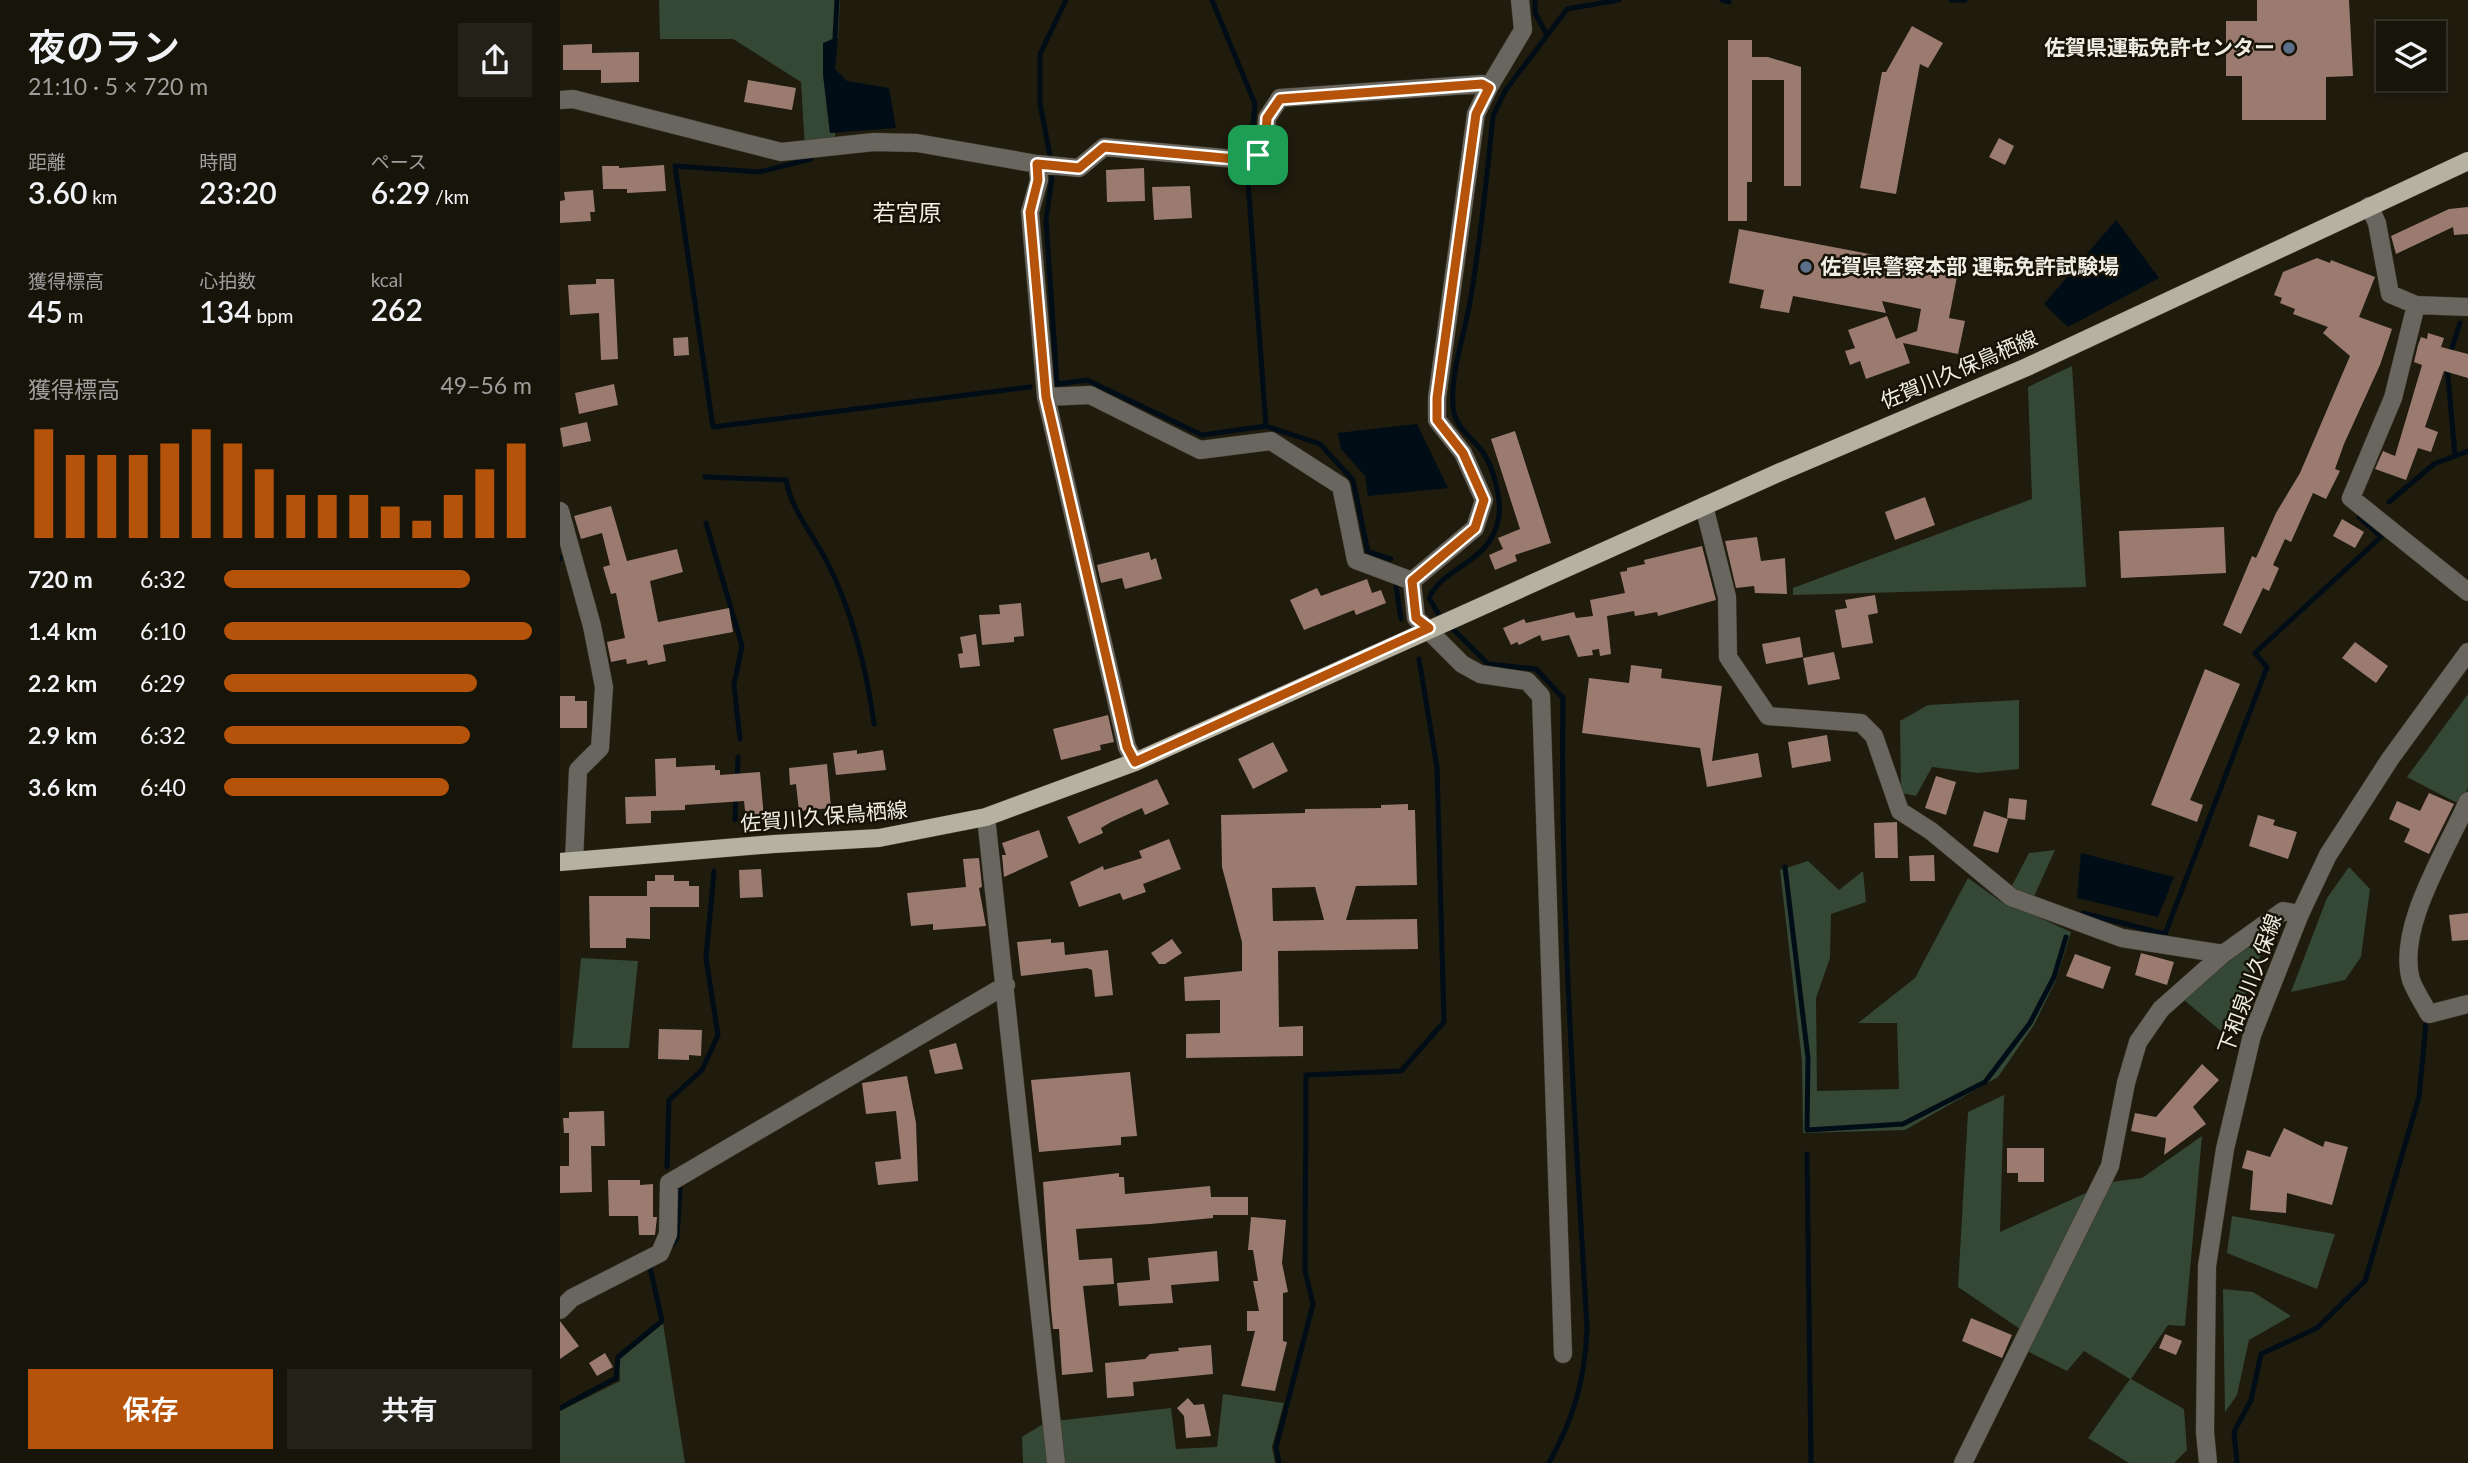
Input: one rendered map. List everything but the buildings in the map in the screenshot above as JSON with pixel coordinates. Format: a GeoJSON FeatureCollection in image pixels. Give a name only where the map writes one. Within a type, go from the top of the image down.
{"type":"FeatureCollection","features":[{"type":"Feature","properties":{"kind":"main road","name":"佐賀川久保鳥栖線"},"geometry":{"type":"LineString","coordinates":[[567,862],[878,838],[986,817],[1135,762],[1464,612],[2027,367],[2468,161]]}},
{"type":"Feature","properties":{"kind":"street"},"geometry":{"type":"LineString","coordinates":[[1412,581],[1475,528],[1484,500],[1463,453],[1437,420],[1437,398],[1476,114],[1523,30],[1520,0]]}},
{"type":"Feature","properties":{"kind":"street"},"geometry":{"type":"LineString","coordinates":[[560,100],[573,99],[781,152],[874,142],[917,143],[1037,164],[1079,168],[1104,147],[1246,160],[1265,149],[1267,118],[1280,99],[1482,84],[1489,88]]}},
{"type":"Feature","properties":{"kind":"street"},"geometry":{"type":"LineString","coordinates":[[1037,164],[1038,180],[1030,212],[1046,397],[1127,747],[1135,762]]}},
{"type":"Feature","properties":{"kind":"street"},"geometry":{"type":"LineString","coordinates":[[2369,206],[2377,223],[2390,294],[2416,305],[2468,307]]}},
{"type":"Feature","properties":{"kind":"street"},"geometry":{"type":"LineString","coordinates":[[2416,305],[2393,398],[2351,498],[2468,592]]}},
{"type":"Feature","properties":{"kind":"street"},"geometry":{"type":"LineString","coordinates":[[1046,397],[1090,395],[1200,450],[1271,441],[1341,486],[1356,560],[1412,581]]}},
{"type":"Feature","properties":{"kind":"street"},"geometry":{"type":"LineString","coordinates":[[1704,506],[1727,597],[1728,657],[1768,716],[1861,723],[1874,736],[1900,811],[1931,831],[2011,897],[2122,938],[2223,954]]}},
{"type":"Feature","properties":{"kind":"street"},"geometry":{"type":"LineString","coordinates":[[560,511],[592,626],[604,687],[600,748],[578,770],[567,862]]}},
{"type":"Feature","properties":{"kind":"street"},"geometry":{"type":"LineString","coordinates":[[1412,581],[1416,618],[1429,628],[1462,664],[1480,674],[1527,681],[1541,696],[1563,1354]]}},
{"type":"Feature","properties":{"kind":"street","name":"下和泉川久保線"},"geometry":{"type":"LineString","coordinates":[[2208,1463],[2204,1419],[2207,1266],[2225,1149],[2252,1035],[2300,914],[2352,813],[2468,652]]}},
{"type":"Feature","properties":{"kind":"street"},"geometry":{"type":"LineString","coordinates":[[2468,802],[2416,915],[2409,955],[2411,980],[2429,1014],[2468,1004]]}},
{"type":"Feature","properties":{"kind":"street"},"geometry":{"type":"LineString","coordinates":[[986,817],[1056,1463]]}},
{"type":"Feature","properties":{"kind":"street"},"geometry":{"type":"LineString","coordinates":[[1963,1463],[2110,1167],[2126,1083],[2138,1042],[2161,1009],[2223,954],[2283,911],[2300,914]]}},
{"type":"Feature","properties":{"kind":"street"},"geometry":{"type":"LineString","coordinates":[[560,1310],[572,1298],[660,1253],[668,1234],[669,1183],[1006,985]]}},
{"type":"Feature","properties":{"kind":"green space"},"geometry":{"type":"Polygon","coordinates":[[[659,0],[840,0],[838,39],[823,44],[823,74],[830,133],[835,133],[836,146],[805,150],[801,82],[733,39],[660,39],[659,0]]]}},
{"type":"Feature","properties":{"kind":"green space"},"geometry":{"type":"Polygon","coordinates":[[[2072,366],[2086,587],[1793,595],[1793,588],[2032,499],[2028,387],[2072,366]]]}},
{"type":"Feature","properties":{"kind":"green space"},"geometry":{"type":"Polygon","coordinates":[[[2468,694],[2468,788],[2461,805],[2407,777],[2468,694]]]}},
{"type":"Feature","properties":{"kind":"green space"},"geometry":{"type":"Polygon","coordinates":[[[2019,700],[2019,769],[1978,773],[1932,767],[1916,796],[1901,793],[1900,721],[1928,705],[2019,700]]]}},
{"type":"Feature","properties":{"kind":"green space"},"geometry":{"type":"Polygon","coordinates":[[[2055,850],[2027,912],[2071,932],[2056,980],[2034,1025],[1998,1077],[1905,1130],[1803,1133],[1802,1061],[1780,870],[1808,861],[1839,890],[1863,871],[1866,902],[1831,914],[1830,958],[1816,998],[1817,1091],[1899,1089],[1897,1023],[1858,1023],[1915,978],[1968,878],[2003,903],[2029,853],[2055,850]]]}},
{"type":"Feature","properties":{"kind":"green space"},"geometry":{"type":"Polygon","coordinates":[[[2349,867],[2370,889],[2361,957],[2345,980],[2291,992],[2327,898],[2349,867]]]}},
{"type":"Feature","properties":{"kind":"green space"},"geometry":{"type":"Polygon","coordinates":[[[2246,947],[2262,951],[2238,1019],[2222,1032],[2184,1000],[2246,947]]]}},
{"type":"Feature","properties":{"kind":"green space"},"geometry":{"type":"Polygon","coordinates":[[[581,958],[638,961],[629,1048],[572,1048],[581,958]]]}},
{"type":"Feature","properties":{"kind":"green space"},"geometry":{"type":"Polygon","coordinates":[[[2004,1095],[2000,1232],[2110,1182],[2142,1178],[2202,1136],[2185,1326],[2168,1325],[2131,1379],[2184,1409],[2187,1450],[2174,1463],[2129,1463],[2088,1438],[2130,1379],[2084,1351],[2067,1371],[2025,1350],[2020,1329],[1958,1287],[1968,1112],[2004,1095]]]}},
{"type":"Feature","properties":{"kind":"green space"},"geometry":{"type":"Polygon","coordinates":[[[2232,1216],[2335,1234],[2317,1289],[2227,1253],[2232,1216]]]}},
{"type":"Feature","properties":{"kind":"green space"},"geometry":{"type":"Polygon","coordinates":[[[2223,1289],[2253,1292],[2291,1316],[2249,1340],[2237,1395],[2225,1412],[2223,1289]]]}},
{"type":"Feature","properties":{"kind":"green space"},"geometry":{"type":"Polygon","coordinates":[[[663,1323],[685,1463],[560,1463],[560,1411],[620,1381],[619,1360],[663,1323]]]}},
{"type":"Feature","properties":{"kind":"green space"},"geometry":{"type":"Polygon","coordinates":[[[1223,1394],[1284,1403],[1272,1447],[1275,1463],[1023,1463],[1022,1437],[1046,1422],[1171,1408],[1176,1449],[1217,1447],[1223,1394]]]}},
{"type":"Feature","properties":{"kind":"shaded area"},"geometry":{"type":"Polygon","coordinates":[[[838,39],[835,69],[847,81],[889,88],[896,128],[830,133],[823,74],[823,43],[838,39]]]}},
{"type":"Feature","properties":{"kind":"shaded area"},"geometry":{"type":"Polygon","coordinates":[[[2116,220],[2159,278],[2068,327],[2044,304],[2116,220]]]}},
{"type":"Feature","properties":{"kind":"shaded area"},"geometry":{"type":"Polygon","coordinates":[[[1417,424],[1448,488],[1368,496],[1365,476],[1341,449],[1338,433],[1417,424]]]}},
{"type":"Feature","properties":{"kind":"shaded area"},"geometry":{"type":"Polygon","coordinates":[[[2081,853],[2174,877],[2158,917],[2077,898],[2081,853]]]}},
{"type":"Feature","properties":{"kind":"waterway"},"geometry":{"type":"LineString","coordinates":[[835,38],[837,0]]}},
{"type":"Feature","properties":{"kind":"waterway"},"geometry":{"type":"LineString","coordinates":[[1050,155],[1040,104],[1040,54],[1066,0]]}},
{"type":"Feature","properties":{"kind":"waterway"},"geometry":{"type":"LineString","coordinates":[[1212,0],[1255,104],[1251,148]]}},
{"type":"Feature","properties":{"kind":"waterway"},"geometry":{"type":"LineString","coordinates":[[1535,0],[1535,13],[1546,33]]}},
{"type":"Feature","properties":{"kind":"waterway"},"geometry":{"type":"LineString","coordinates":[[1549,1463],[1577,1398],[1584,1365],[1587,1328],[1566,934],[1563,698],[1536,669],[1488,664],[1439,615],[1429,598],[1446,577],[1487,545],[1499,516],[1498,493],[1491,468],[1480,448],[1457,421],[1453,407],[1456,365],[1475,274],[1493,116],[1505,91],[1567,9],[1619,0]]}},
{"type":"Feature","properties":{"kind":"waterway"},"geometry":{"type":"LineString","coordinates":[[1722,0],[1729,2]]}},
{"type":"Feature","properties":{"kind":"waterway"},"geometry":{"type":"LineString","coordinates":[[1951,0],[1965,0]]}},
{"type":"Feature","properties":{"kind":"waterway"},"geometry":{"type":"LineString","coordinates":[[811,159],[759,172],[675,166],[713,427],[1030,387]]}},
{"type":"Feature","properties":{"kind":"waterway"},"geometry":{"type":"LineString","coordinates":[[1247,168],[1266,426],[1320,444],[1353,480],[1368,552],[1391,559]]}},
{"type":"Feature","properties":{"kind":"waterway"},"geometry":{"type":"LineString","coordinates":[[1052,178],[1046,220],[1057,384],[1087,380],[1202,435],[1266,426]]}},
{"type":"Feature","properties":{"kind":"waterway"},"geometry":{"type":"LineString","coordinates":[[2449,357],[2460,323]]}},
{"type":"Feature","properties":{"kind":"waterway"},"geometry":{"type":"LineString","coordinates":[[2447,366],[2455,455]]}},
{"type":"Feature","properties":{"kind":"waterway"},"geometry":{"type":"LineString","coordinates":[[2389,502],[2434,464],[2468,451]]}},
{"type":"Feature","properties":{"kind":"waterway"},"geometry":{"type":"LineString","coordinates":[[705,477],[786,480],[793,502],[827,562],[844,600],[863,662],[874,724]]}},
{"type":"Feature","properties":{"kind":"waterway"},"geometry":{"type":"LineString","coordinates":[[2083,913],[2165,934],[2267,667],[2255,653],[2381,537],[2359,517]]}},
{"type":"Feature","properties":{"kind":"waterway"},"geometry":{"type":"LineString","coordinates":[[706,523],[742,646],[734,685],[740,739]]}},
{"type":"Feature","properties":{"kind":"waterway"},"geometry":{"type":"LineString","coordinates":[[1396,586],[1401,619]]}},
{"type":"Feature","properties":{"kind":"waterway"},"geometry":{"type":"LineString","coordinates":[[1279,1463],[1276,1447],[1313,1304],[1305,1271],[1306,1075],[1401,1071],[1444,1022],[1437,767],[1419,659]]}},
{"type":"Feature","properties":{"kind":"waterway"},"geometry":{"type":"LineString","coordinates":[[737,779],[738,757]]}},
{"type":"Feature","properties":{"kind":"waterway"},"geometry":{"type":"LineString","coordinates":[[735,820],[736,795]]}},
{"type":"Feature","properties":{"kind":"waterway"},"geometry":{"type":"LineString","coordinates":[[1785,867],[1808,1058],[1807,1130],[1903,1124],[1985,1082],[2030,1023],[2054,977],[2066,937]]}},
{"type":"Feature","properties":{"kind":"waterway"},"geometry":{"type":"LineString","coordinates":[[667,1167],[669,1100],[702,1070],[718,1035],[706,958],[714,871]]}},
{"type":"Feature","properties":{"kind":"waterway"},"geometry":{"type":"LineString","coordinates":[[2237,1463],[2234,1432],[2251,1400],[2261,1354],[2317,1328],[2365,1281],[2419,1097],[2426,1023]]}},
{"type":"Feature","properties":{"kind":"waterway"},"geometry":{"type":"LineString","coordinates":[[1807,1154],[1811,1463]]}},
{"type":"Feature","properties":{"kind":"waterway"},"geometry":{"type":"LineString","coordinates":[[672,1245],[677,1238],[680,1186]]}},
{"type":"Feature","properties":{"kind":"waterway"},"geometry":{"type":"LineString","coordinates":[[560,1408],[616,1378],[618,1357],[662,1321],[650,1267]]}},
{"type":"Feature","properties":{"kind":"place","name":"佐賀県運転免許センター"},"geometry":{"type":"Point","coordinates":[2289,48]}},
{"type":"Feature","properties":{"kind":"place","name":"佐賀県警察本部 運転免許試験場"},"geometry":{"type":"Point","coordinates":[1806,267]}},
{"type":"Feature","properties":{"kind":"district","name":"若宮原"},"geometry":{"type":"Point","coordinates":[907,213]}},
{"type":"Feature","properties":{"kind":"route"},"geometry":{"type":"LineString","coordinates":[[1482,84],[1489,88],[1476,114],[1437,398],[1437,420],[1463,453],[1484,500],[1475,528],[1412,581],[1416,618],[1429,628],[1135,762],[1127,747],[1046,397],[1030,212],[1038,180],[1037,164],[1079,168],[1104,147],[1246,160],[1258,155],[1265,149],[1270,109],[1280,99],[1482,84]]}}]}
